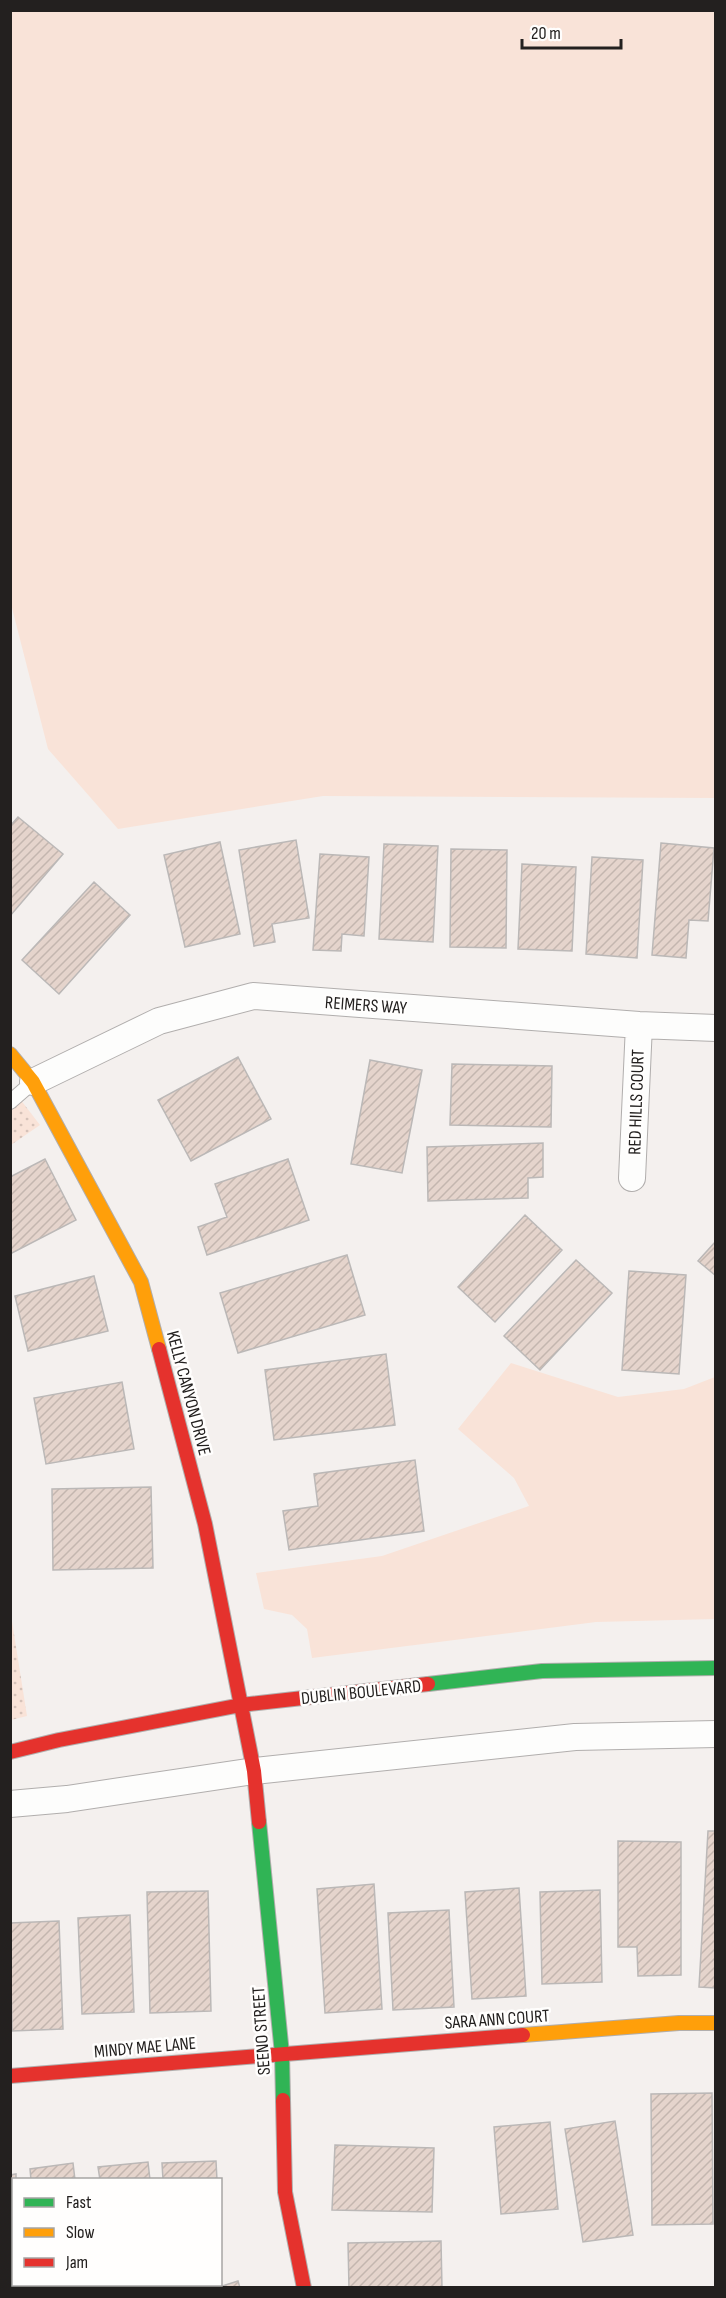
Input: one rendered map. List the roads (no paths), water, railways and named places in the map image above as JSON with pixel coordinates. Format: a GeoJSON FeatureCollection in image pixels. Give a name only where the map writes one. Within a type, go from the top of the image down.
{"type":"FeatureCollection","features":[{"type":"Feature","properties":{"kind":"street","name":"REIMERS WAY"},"geometry":{"type":"LineString","coordinates":[[33,1083],[159,1022],[253,996],[639,1025],[716,1028]]}},
{"type":"Feature","properties":{"kind":"street","name":"RED HILLS COURT"},"geometry":{"type":"LineString","coordinates":[[632,1178],[639,1025]]}},
{"type":"Feature","properties":{"kind":"street","name":"KELLY CANYON DRIVE"},"geometry":{"type":"LineString","coordinates":[[10,1054],[33,1083],[141,1282],[205,1524],[254,1771]]}},
{"type":"Feature","properties":{"kind":"street","name":"DUBLIN BOULEVARD"},"geometry":{"type":"LineString","coordinates":[[10,1752],[59,1740],[242,1705],[543,1671],[716,1668]]}},
{"type":"Feature","properties":{"kind":"street"},"geometry":{"type":"LineString","coordinates":[[10,1804],[67,1799],[254,1771],[575,1737],[716,1734]]}},
{"type":"Feature","properties":{"kind":"street","name":"SEENO STREET"},"geometry":{"type":"LineString","coordinates":[[254,1771],[282,2054],[285,2192],[304,2288]]}},
{"type":"Feature","properties":{"kind":"street","name":"SARA ANN COURT"},"geometry":{"type":"LineString","coordinates":[[282,2054],[679,2023],[716,2023]]}},
{"type":"Feature","properties":{"kind":"street","name":"MINDY MAE LANE"},"geometry":{"type":"LineString","coordinates":[[10,2076],[282,2054]]}},
{"type":"Feature","properties":{"kind":"lane"},"geometry":{"type":"LineString","coordinates":[[10,1102],[33,1083]]}}]}
